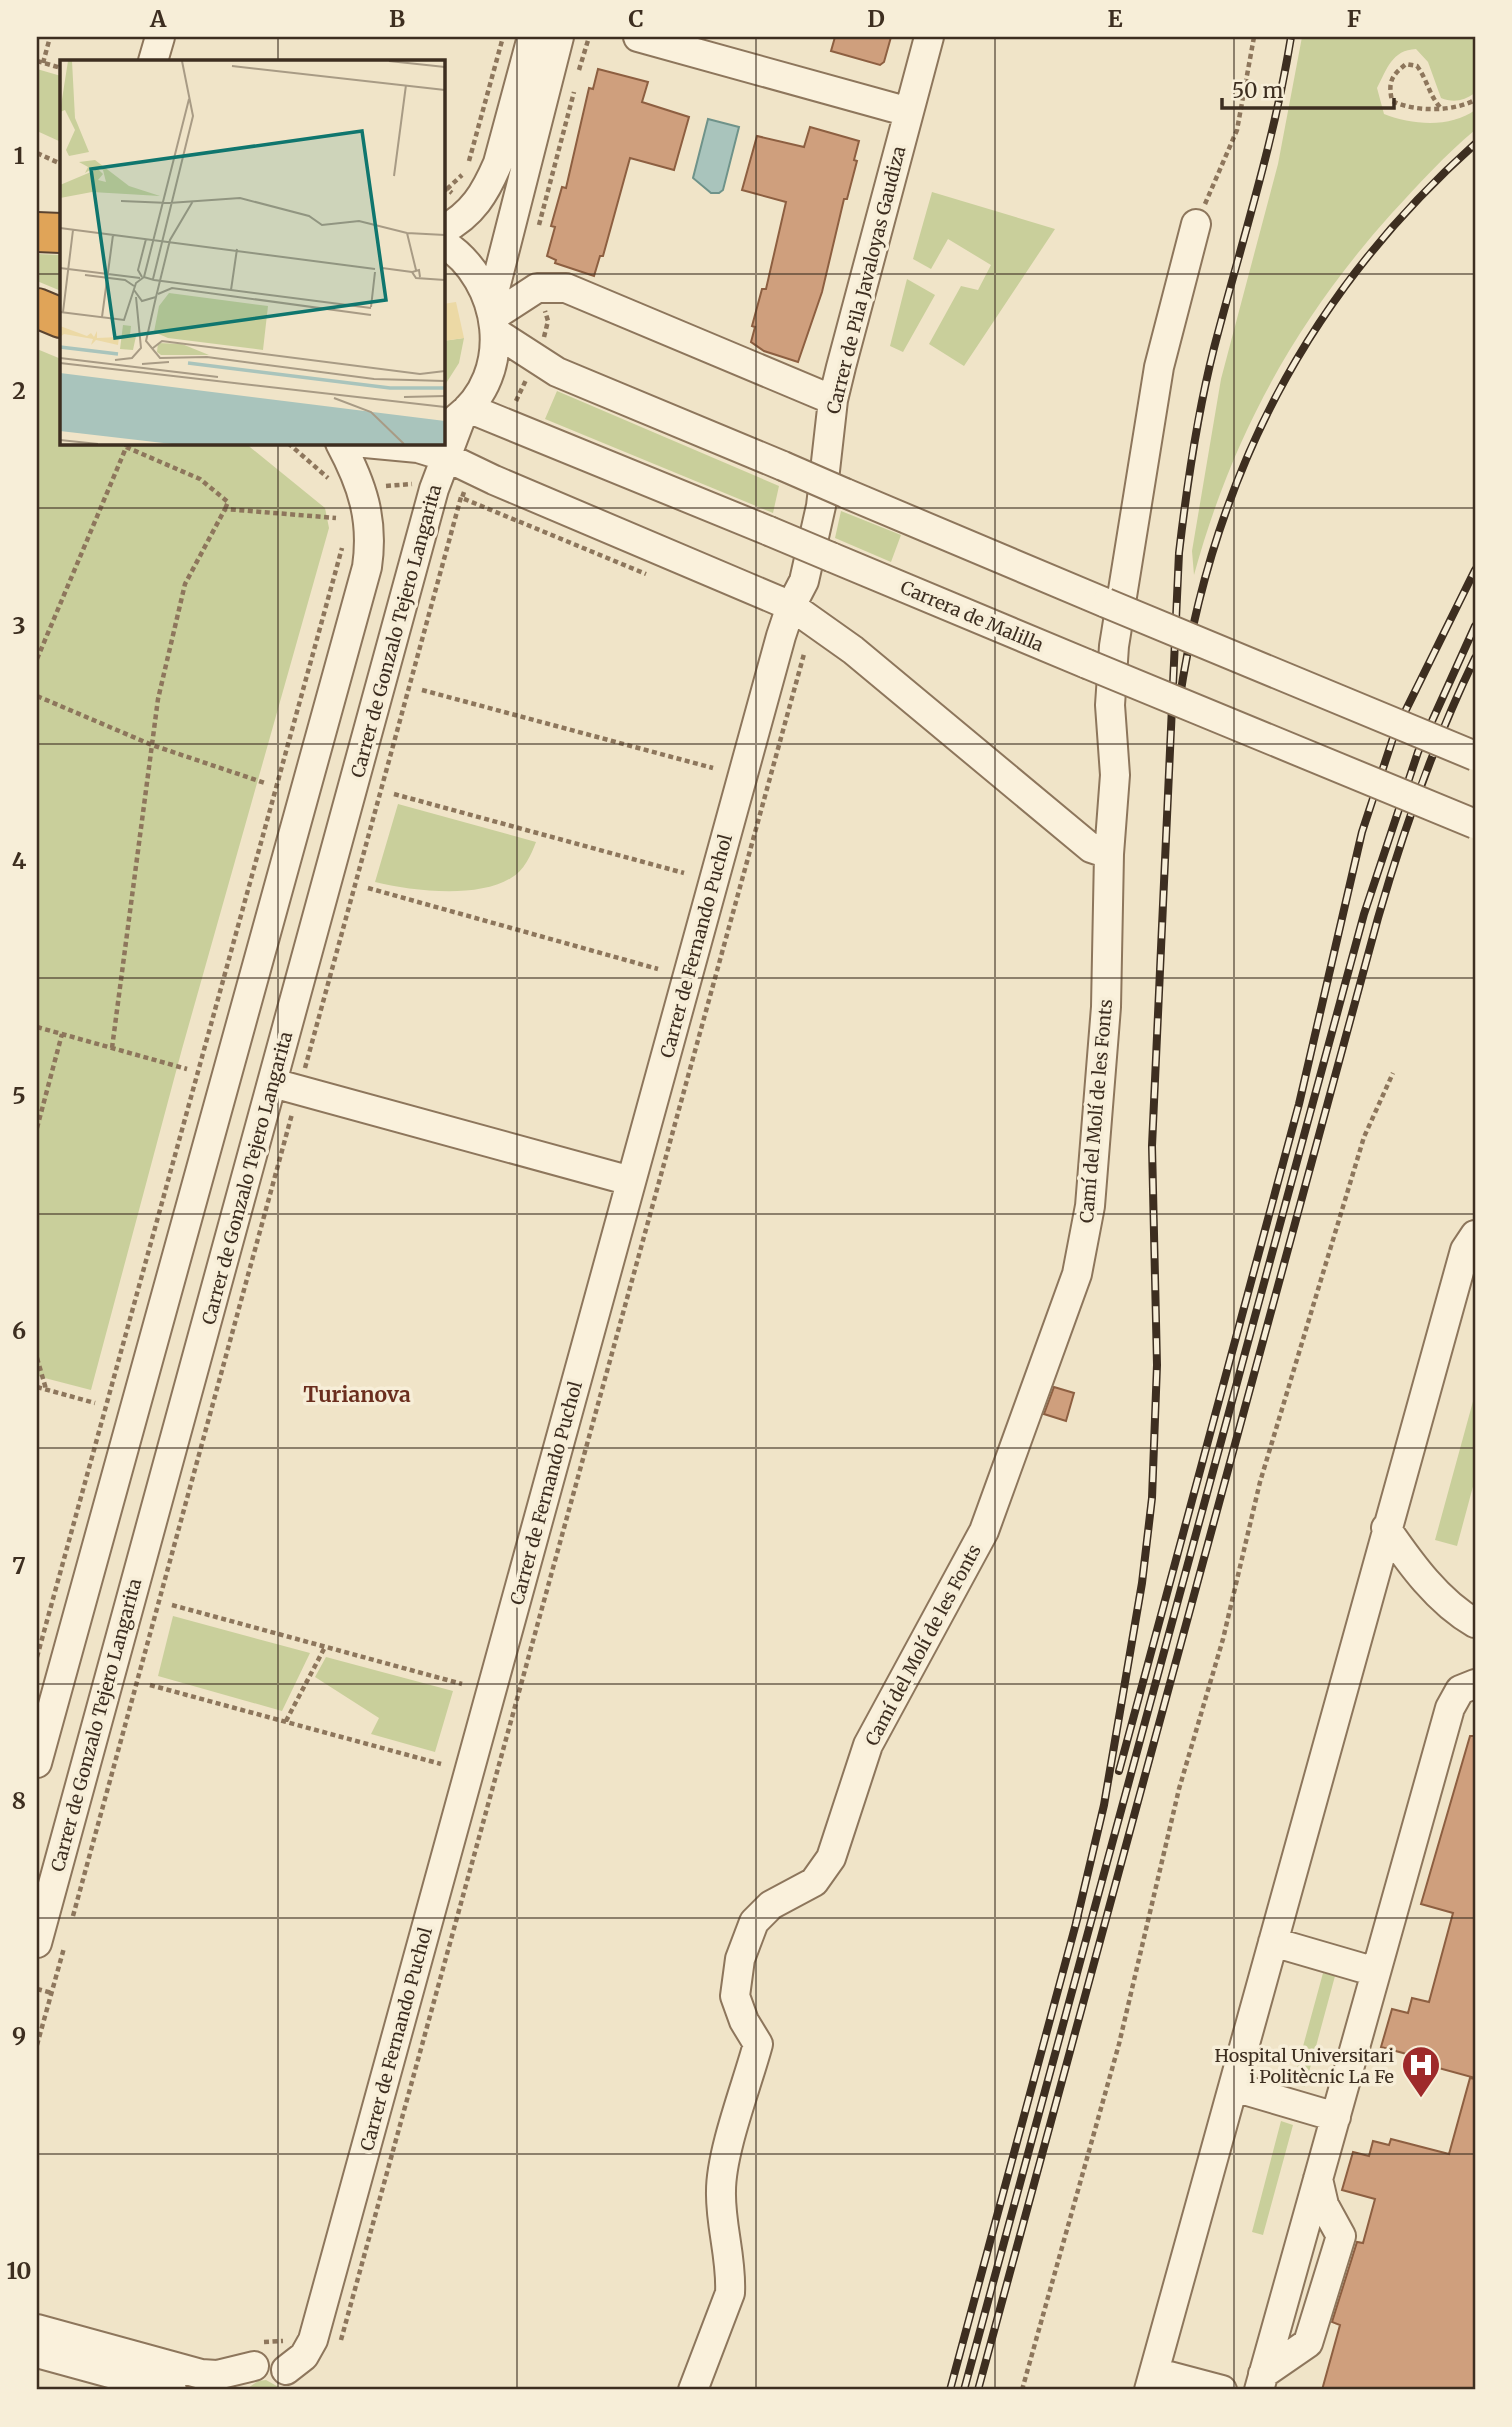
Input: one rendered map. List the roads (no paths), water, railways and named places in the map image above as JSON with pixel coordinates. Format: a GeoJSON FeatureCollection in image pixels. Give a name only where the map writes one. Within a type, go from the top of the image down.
{"type":"FeatureCollection","features":[{"type":"Feature","properties":{"kind":"highway"},"geometry":{"type":"LineString","coordinates":[[37,232],[60,233]]}},
{"type":"Feature","properties":{"kind":"highway"},"geometry":{"type":"LineString","coordinates":[[37,308],[60,318]]}},
{"type":"Feature","properties":{"kind":"street"},"geometry":{"type":"LineString","coordinates":[[153,60],[160,37]]}},
{"type":"Feature","properties":{"kind":"street"},"geometry":{"type":"LineString","coordinates":[[444,229],[473,208],[490,182],[498,163],[532,37]]}},
{"type":"Feature","properties":{"kind":"street"},"geometry":{"type":"LineString","coordinates":[[493,317],[559,37]]}},
{"type":"Feature","properties":{"kind":"street"},"geometry":{"type":"LineString","coordinates":[[638,37],[909,112]]}},
{"type":"Feature","properties":{"kind":"street","name":"Carrer de Pila Javaloyas Gaudiza"},"geometry":{"type":"LineString","coordinates":[[791,606],[804,581],[821,506],[833,400],[929,37]]}},
{"type":"Feature","properties":{"kind":"street","name":"Camí del Molí de les Fonts"},"geometry":{"type":"LineString","coordinates":[[693,2390],[730,2293],[731,2276],[720,2193],[722,2170],[758,2044],[744,2021],[735,1996],[740,1959],[754,1922],[771,1905],[814,1882],[831,1858],[869,1745],[984,1531],[1077,1274],[1090,1206],[1106,1006],[1109,854],[1115,775],[1110,705],[1116,633],[1159,367],[1196,224]]}},
{"type":"Feature","properties":{"kind":"street"},"geometry":{"type":"LineString","coordinates":[[444,244],[457,252],[477,276],[493,317],[557,372],[1475,756]]}},
{"type":"Feature","properties":{"kind":"street"},"geometry":{"type":"LineString","coordinates":[[493,317],[537,288],[566,288],[833,400]]}},
{"type":"Feature","properties":{"kind":"street","name":"Carrer de Gonzalo Tejero Langarita"},"geometry":{"type":"LineString","coordinates":[[37,1943],[434,489],[454,427],[483,386],[493,360],[493,317]]}},
{"type":"Feature","properties":{"kind":"street"},"geometry":{"type":"LineString","coordinates":[[454,427],[494,480],[791,606],[853,650],[1091,848],[1109,854]]}},
{"type":"Feature","properties":{"kind":"street","name":"Carrera de Malilla"},"geometry":{"type":"LineString","coordinates":[[454,427],[769,531],[1475,824]]}},
{"type":"Feature","properties":{"kind":"street"},"geometry":{"type":"LineString","coordinates":[[37,1763],[367,567],[370,528],[363,490],[340,444]]}},
{"type":"Feature","properties":{"kind":"street"},"geometry":{"type":"LineString","coordinates":[[387,444],[418,448],[425,444]]}},
{"type":"Feature","properties":{"kind":"street","name":"Carrer de Fernando Puchol"},"geometry":{"type":"LineString","coordinates":[[294,2380],[313,2340],[791,606]]}},
{"type":"Feature","properties":{"kind":"street"},"geometry":{"type":"LineString","coordinates":[[273,1083],[631,1181]]}},
{"type":"Feature","properties":{"kind":"street"},"geometry":{"type":"LineString","coordinates":[[1222,2390],[1152,2381],[1386,1528],[1465,1250],[1475,1235]]}},
{"type":"Feature","properties":{"kind":"street"},"geometry":{"type":"LineString","coordinates":[[1386,1528],[1417,1570],[1456,1613],[1475,1623]]}},
{"type":"Feature","properties":{"kind":"street"},"geometry":{"type":"LineString","coordinates":[[1259,2386],[1453,1697],[1460,1690],[1475,1684]]}},
{"type":"Feature","properties":{"kind":"street"},"geometry":{"type":"LineString","coordinates":[[1273,1942],[1376,1972]]}},
{"type":"Feature","properties":{"kind":"street"},"geometry":{"type":"LineString","coordinates":[[1234,2087],[1336,2117]]}},
{"type":"Feature","properties":{"kind":"street"},"geometry":{"type":"LineString","coordinates":[[1259,2386],[1300,2350],[1314,2333],[1341,2236],[1324,2205],[1318,2179]]}},
{"type":"Feature","properties":{"kind":"street"},"geometry":{"type":"LineString","coordinates":[[37,2329],[201,2374],[217,2375],[267,2364],[294,2380]]}},
{"type":"Feature","properties":{"kind":"street"},"geometry":{"type":"LineString","coordinates":[[37,2353],[172,2390]]}},
{"type":"Feature","properties":{"kind":"street"},"geometry":{"type":"LineString","coordinates":[[229,2390],[242,2372],[254,2366]]}},
{"type":"Feature","properties":{"kind":"water"},"geometry":{"type":"Polygon","coordinates":[[[708,119],[739,127],[723,190],[719,193],[711,193],[693,178],[708,119]]]}},
{"type":"Feature","properties":{"kind":"railway"},"geometry":{"type":"LineString","coordinates":[[1076,1923],[1104,1805],[1142,1583],[1152,1498],[1157,1365],[1152,1146],[1179,553],[1202,399],[1266,155],[1291,37]]}},
{"type":"Feature","properties":{"kind":"railway"},"geometry":{"type":"LineString","coordinates":[[1179,703],[1194,621],[1215,543],[1243,468],[1276,396],[1316,328],[1362,264],[1415,202],[1475,144]]}},
{"type":"Feature","properties":{"kind":"railway"},"geometry":{"type":"LineString","coordinates":[[1119,1771],[1299,1104],[1362,832],[1395,732],[1475,570]]}},
{"type":"Feature","properties":{"kind":"railway"},"geometry":{"type":"LineString","coordinates":[[964,2390],[1364,914],[1418,752],[1475,626]]}},
{"type":"Feature","properties":{"kind":"railway"},"geometry":{"type":"LineString","coordinates":[[978,2390],[1378,918],[1421,786],[1475,658]]}},
{"type":"Feature","properties":{"kind":"railway"},"geometry":{"type":"LineString","coordinates":[[950,2390],[1078,1916]]}},
{"type":"Feature","properties":{"kind":"place","name":"Hospital Universitari i Politècnic La Fe"},"geometry":{"type":"Point","coordinates":[1421,2099]}},
{"type":"Feature","properties":{"kind":"district","name":"Turianova"},"geometry":{"type":"Point","coordinates":[357,1394]}}]}
